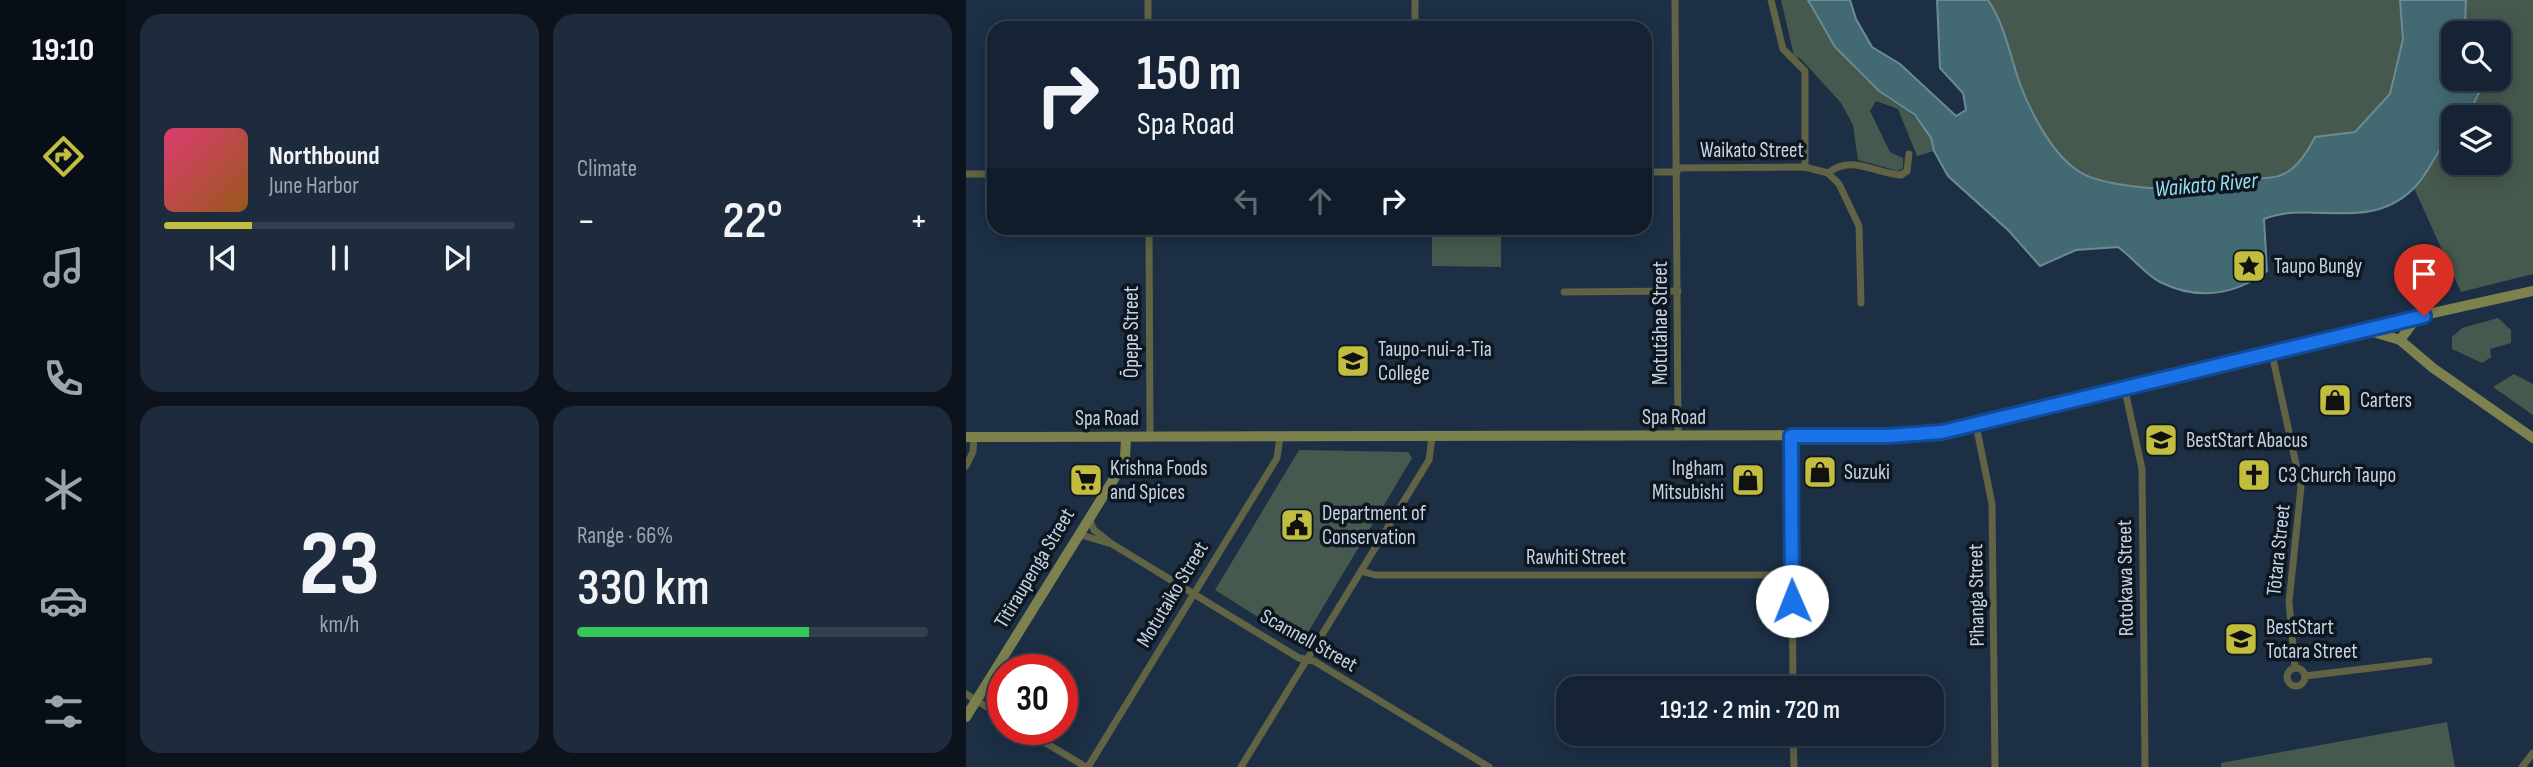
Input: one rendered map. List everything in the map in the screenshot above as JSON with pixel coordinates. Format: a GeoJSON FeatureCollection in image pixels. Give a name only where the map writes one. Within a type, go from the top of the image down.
{"type":"FeatureCollection","features":[{"type":"Feature","properties":{"kind":"main road","name":"Spa Road"},"geometry":{"type":"LineString","coordinates":[[970,438],[1917,435],[1976,425],[2370,331],[2389,323],[2533,291]]}},
{"type":"Feature","properties":{"kind":"main road"},"geometry":{"type":"LineString","coordinates":[[2400,341],[2412,324],[2424,316]]}},
{"type":"Feature","properties":{"kind":"main road"},"geometry":{"type":"LineString","coordinates":[[2370,331],[2400,341],[2427,364],[2533,438]]}},
{"type":"Feature","properties":{"kind":"main road","name":"Tītīraupenga Street"},"geometry":{"type":"LineString","coordinates":[[966,717],[971,697],[1122,465],[1126,437]]}},
{"type":"Feature","properties":{"kind":"street"},"geometry":{"type":"LineString","coordinates":[[1148,0],[1148,21]]}},
{"type":"Feature","properties":{"kind":"street"},"geometry":{"type":"LineString","coordinates":[[1415,0],[1415,21]]}},
{"type":"Feature","properties":{"kind":"street","name":"Motutāhae Street"},"geometry":{"type":"LineString","coordinates":[[1675,0],[1678,436]]}},
{"type":"Feature","properties":{"kind":"street"},"geometry":{"type":"LineString","coordinates":[[1772,0],[1783,49],[1805,71],[1805,167]]}},
{"type":"Feature","properties":{"kind":"street"},"geometry":{"type":"LineString","coordinates":[[1861,303],[1859,226],[1839,184],[1828,173],[1843,163],[1852,163],[1901,175],[1907,171],[1909,154]]}},
{"type":"Feature","properties":{"kind":"street","name":"Waikato Street"},"geometry":{"type":"LineString","coordinates":[[1652,172],[1805,167],[1828,173]]}},
{"type":"Feature","properties":{"kind":"street"},"geometry":{"type":"LineString","coordinates":[[966,174],[987,174]]}},
{"type":"Feature","properties":{"kind":"street","name":"Ōpepe Street"},"geometry":{"type":"LineString","coordinates":[[1149,235],[1150,437]]}},
{"type":"Feature","properties":{"kind":"street"},"geometry":{"type":"LineString","coordinates":[[1564,292],[1678,291]]}},
{"type":"Feature","properties":{"kind":"street","name":"Tōtara Street"},"geometry":{"type":"LineString","coordinates":[[2272,354],[2301,486],[2290,602],[2295,668],[2286,674],[2290,685],[2302,684],[2305,676],[2429,661]]}},
{"type":"Feature","properties":{"kind":"street","name":"Rotokawa Street"},"geometry":{"type":"LineString","coordinates":[[2125,390],[2141,469],[2145,767]]}},
{"type":"Feature","properties":{"kind":"street","name":"Pīhanga Street"},"geometry":{"type":"LineString","coordinates":[[1976,425],[1992,504],[1995,767]]}},
{"type":"Feature","properties":{"kind":"street","name":"Motutaiko Street"},"geometry":{"type":"LineString","coordinates":[[1087,767],[1277,458],[1280,436]]}},
{"type":"Feature","properties":{"kind":"street"},"geometry":{"type":"LineString","coordinates":[[1791,436],[1793,676]]}},
{"type":"Feature","properties":{"kind":"street"},"geometry":{"type":"LineString","coordinates":[[1241,767],[1429,460],[1432,437]]}},
{"type":"Feature","properties":{"kind":"street"},"geometry":{"type":"LineString","coordinates":[[966,466],[973,452],[970,438]]}},
{"type":"Feature","properties":{"kind":"street","name":"Scannell Street"},"geometry":{"type":"LineString","coordinates":[[1088,517],[1094,530],[1112,544],[1314,661],[1489,767]]}},
{"type":"Feature","properties":{"kind":"street","name":"Scannell Street"},"geometry":{"type":"LineString","coordinates":[[1078,534],[1112,544]]}},
{"type":"Feature","properties":{"kind":"street","name":"Rawhiti Street"},"geometry":{"type":"LineString","coordinates":[[1361,571],[1375,575],[1791,575]]}},
{"type":"Feature","properties":{"kind":"street"},"geometry":{"type":"LineString","coordinates":[[2295,668],[2302,670],[2305,676]]}},
{"type":"Feature","properties":{"kind":"street"},"geometry":{"type":"LineString","coordinates":[[971,697],[987,707]]}},
{"type":"Feature","properties":{"kind":"street"},"geometry":{"type":"LineString","coordinates":[[1050,745],[1087,767]]}},
{"type":"Feature","properties":{"kind":"street"},"geometry":{"type":"LineString","coordinates":[[1793,746],[1794,767]]}},
{"type":"Feature","properties":{"kind":"street"},"geometry":{"type":"LineString","coordinates":[[2522,767],[2533,753]]}},
{"type":"Feature","properties":{"kind":"shaded area"},"geometry":{"type":"Polygon","coordinates":[[[1781,0],[1808,0],[1830,37],[1856,70],[1877,90],[1919,121],[1934,151],[1917,156],[1898,109],[1876,101],[1870,111],[1890,152],[1903,158],[1903,168],[1898,171],[1858,160],[1853,125],[1841,103],[1801,59],[1794,56],[1781,0]]]}},
{"type":"Feature","properties":{"kind":"shaded area"},"geometry":{"type":"Polygon","coordinates":[[[1988,0],[2400,0],[2403,39],[2390,94],[2355,132],[2315,138],[2306,154],[2288,172],[2267,178],[2164,188],[2145,187],[2087,176],[2061,156],[2030,108],[2003,30],[1988,0]]]}},
{"type":"Feature","properties":{"kind":"shaded area"},"geometry":{"type":"Polygon","coordinates":[[[2466,0],[2533,0],[2533,274],[2461,292],[2414,188],[2441,145],[2441,175],[2511,175],[2511,105],[2473,105],[2480,91],[2511,91],[2511,21],[2465,21],[2466,0]]]}},
{"type":"Feature","properties":{"kind":"shaded area"},"geometry":{"type":"Polygon","coordinates":[[[1432,235],[1501,235],[1501,267],[1432,266],[1432,235]]]}},
{"type":"Feature","properties":{"kind":"shaded area"},"geometry":{"type":"Polygon","coordinates":[[[2498,318],[2511,330],[2511,343],[2490,349],[2491,357],[2482,363],[2452,349],[2452,337],[2462,328],[2498,318]]]}},
{"type":"Feature","properties":{"kind":"shaded area"},"geometry":{"type":"Polygon","coordinates":[[[2514,374],[2533,384],[2533,415],[2493,387],[2514,374]]]}},
{"type":"Feature","properties":{"kind":"shaded area"},"geometry":{"type":"Polygon","coordinates":[[[1299,450],[1408,452],[1412,458],[1301,644],[1215,590],[1299,450]]]}},
{"type":"Feature","properties":{"kind":"shaded area"},"geometry":{"type":"Polygon","coordinates":[[[2447,722],[2455,767],[2221,767],[2221,763],[2447,722]]]}},
{"type":"Feature","properties":{"kind":"water","name":"Waikato River"},"geometry":{"type":"Polygon","coordinates":[[[1808,0],[1850,0],[1856,19],[1872,47],[1900,64],[1956,116],[1966,110],[1963,93],[1940,68],[1937,0],[1988,0],[2003,30],[2025,95],[2037,120],[2061,156],[2087,176],[2145,187],[2164,188],[2278,176],[2297,165],[2315,137],[2355,132],[2390,94],[2403,39],[2400,0],[2466,0],[2465,21],[2441,21],[2441,91],[2480,91],[2473,105],[2441,105],[2441,147],[2419,183],[2396,202],[2377,210],[2358,213],[2301,212],[2264,219],[2267,271],[2242,286],[2216,293],[2202,293],[2174,288],[2154,279],[2118,247],[2076,250],[2040,266],[2009,231],[1948,176],[1934,151],[1931,138],[1915,115],[1879,91],[1835,47],[1808,0]]]}},
{"type":"Feature","properties":{"kind":"place","name":"Taupo Bungy"},"geometry":{"type":"Point","coordinates":[2249,266]}},
{"type":"Feature","properties":{"kind":"place","name":"Taupo-nui-a-Tia College"},"geometry":{"type":"Point","coordinates":[1353,361]}},
{"type":"Feature","properties":{"kind":"place","name":"Carters"},"geometry":{"type":"Point","coordinates":[2335,400]}},
{"type":"Feature","properties":{"kind":"place","name":"BestStart Abacus"},"geometry":{"type":"Point","coordinates":[2161,440]}},
{"type":"Feature","properties":{"kind":"place","name":"Suzuki"},"geometry":{"type":"Point","coordinates":[1820,472]}},
{"type":"Feature","properties":{"kind":"place","name":"C3 Church Taupo"},"geometry":{"type":"Point","coordinates":[2254,475]}},
{"type":"Feature","properties":{"kind":"place","name":"Krishna Foods and Spices"},"geometry":{"type":"Point","coordinates":[1086,480]}},
{"type":"Feature","properties":{"kind":"place","name":"Ingham Mitsubishi"},"geometry":{"type":"Point","coordinates":[1748,480]}},
{"type":"Feature","properties":{"kind":"place","name":"Department of Conservation"},"geometry":{"type":"Point","coordinates":[1297,525]}},
{"type":"Feature","properties":{"kind":"place","name":"BestStart Totara Street"},"geometry":{"type":"Point","coordinates":[2241,639]}},
{"type":"Feature","properties":{"kind":"route"},"geometry":{"type":"LineString","coordinates":[[1792,601],[1791,436],[1888,436],[1942,432],[2424,316]]}}]}
